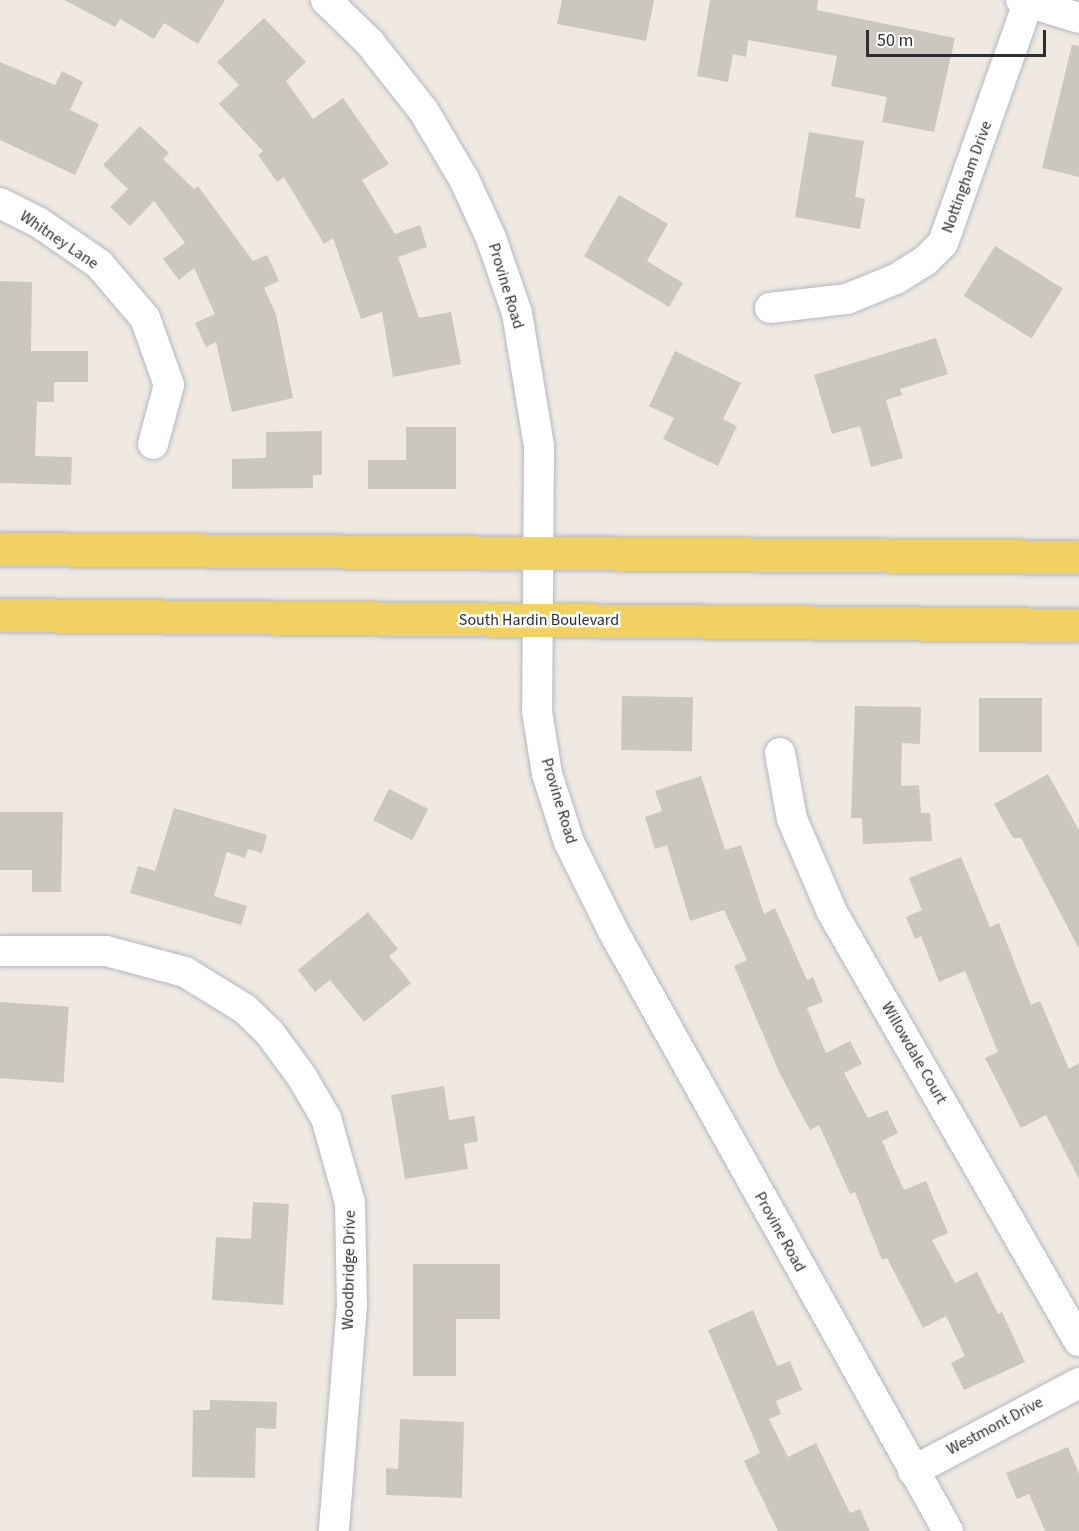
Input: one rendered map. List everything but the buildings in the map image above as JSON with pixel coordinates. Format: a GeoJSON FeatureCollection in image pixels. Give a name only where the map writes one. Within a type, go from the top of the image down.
{"type":"FeatureCollection","features":[{"type":"Feature","properties":{"kind":"main road"},"geometry":{"type":"LineString","coordinates":[[0,549],[540,551],[1079,557]]}},
{"type":"Feature","properties":{"kind":"main road","name":"South Hardin Boulevard"},"geometry":{"type":"LineString","coordinates":[[0,615],[1079,625]]}},
{"type":"Feature","properties":{"kind":"street","name":"Provine Road"},"geometry":{"type":"LineString","coordinates":[[326,0],[370,43],[423,110],[464,179],[491,238],[518,313],[539,446],[537,711],[547,774],[569,842],[613,931],[948,1531]]}},
{"type":"Feature","properties":{"kind":"street"},"geometry":{"type":"LineString","coordinates":[[1026,1],[1079,18]]}},
{"type":"Feature","properties":{"kind":"street","name":"Nottingham Drive"},"geometry":{"type":"LineString","coordinates":[[770,308],[847,299],[896,279],[924,261],[943,243],[1026,1]]}},
{"type":"Feature","properties":{"kind":"street","name":"Whitney Lane"},"geometry":{"type":"LineString","coordinates":[[0,203],[38,222],[99,264],[145,318],[169,386],[153,444]]}},
{"type":"Feature","properties":{"kind":"street","name":"Willowdale Court"},"geometry":{"type":"LineString","coordinates":[[780,753],[792,819],[832,912],[1079,1341]]}},
{"type":"Feature","properties":{"kind":"street","name":"Woodbridge Drive"},"geometry":{"type":"LineString","coordinates":[[0,951],[106,951],[184,972],[245,1009],[269,1032],[326,1118],[340,1157],[350,1203],[352,1305],[334,1531]]}},
{"type":"Feature","properties":{"kind":"street","name":"Westmont Drive"},"geometry":{"type":"LineString","coordinates":[[918,1479],[1079,1383]]}},
{"type":"Feature","properties":{"kind":"street","name":"Westmont Drive"},"geometry":{"type":"LineString","coordinates":[[918,1479],[1079,1402]]}}]}
